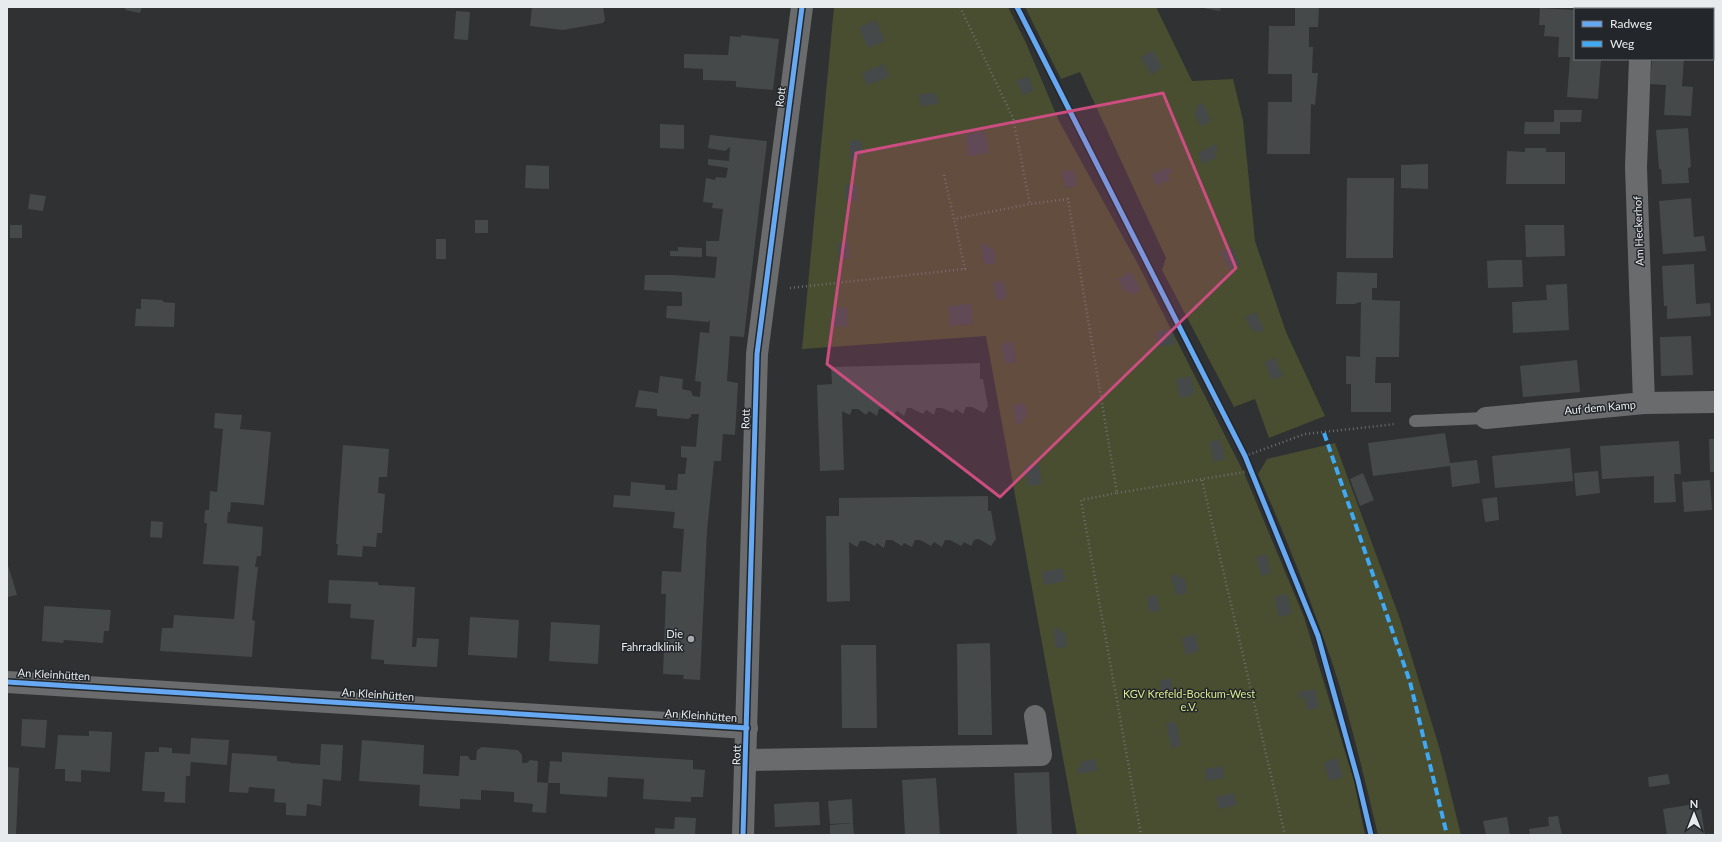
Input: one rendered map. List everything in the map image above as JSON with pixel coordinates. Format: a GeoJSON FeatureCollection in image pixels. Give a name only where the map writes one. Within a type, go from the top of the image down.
{"type":"FeatureCollection","features":[{"type":"Feature","properties":{"kind":"street","name":"Rott"},"geometry":{"type":"LineString","coordinates":[[743,835],[757,354],[802,7]]}},
{"type":"Feature","properties":{"kind":"street","name":"Am Heckerhof"},"geometry":{"type":"LineString","coordinates":[[1640,60],[1636,167],[1644,403]]}},
{"type":"Feature","properties":{"kind":"street","name":"Auf dem Kamp"},"geometry":{"type":"LineString","coordinates":[[1486,418],[1644,403],[1715,402]]}},
{"type":"Feature","properties":{"kind":"street","name":"An Kleinhütten"},"geometry":{"type":"LineString","coordinates":[[7,682],[747,728]]}},
{"type":"Feature","properties":{"kind":"street","name":"Rott"},"geometry":{"type":"LineString","coordinates":[[746,760],[1041,756],[1035,716]]}},
{"type":"Feature","properties":{"kind":"lane"},"geometry":{"type":"LineString","coordinates":[[1415,421],[1486,418]]}},
{"type":"Feature","properties":{"kind":"path"},"geometry":{"type":"LineString","coordinates":[[960,7],[1013,118],[1030,204]]}},
{"type":"Feature","properties":{"kind":"path"},"geometry":{"type":"LineString","coordinates":[[765,291],[965,269],[944,175]]}},
{"type":"Feature","properties":{"kind":"path"},"geometry":{"type":"LineString","coordinates":[[954,219],[1030,204],[1068,199],[1117,494]]}},
{"type":"Feature","properties":{"kind":"path"},"geometry":{"type":"LineString","coordinates":[[1245,456],[1305,434],[1415,421]]}},
{"type":"Feature","properties":{"kind":"path"},"geometry":{"type":"LineString","coordinates":[[1141,835],[1081,500],[1251,471]]}},
{"type":"Feature","properties":{"kind":"path"},"geometry":{"type":"LineString","coordinates":[[1202,480],[1285,835]]}},
{"type":"Feature","properties":{"kind":"highlighted area"},"geometry":{"type":"Polygon","coordinates":[[[1163,93],[1236,268],[1000,497],[827,364],[856,153],[1163,93]]]}},
{"type":"Feature","properties":{"kind":"green space","name":"KGV Krefeld-Bockum-West e.V."},"geometry":{"type":"Polygon","coordinates":[[[834,7],[1008,7],[1026,43],[1059,121],[1139,266],[1244,473],[1304,617],[1354,781],[1365,835],[1077,835],[986,336],[802,349],[834,7]]]}},
{"type":"Feature","properties":{"kind":"green space"},"geometry":{"type":"Polygon","coordinates":[[[1025,7],[1156,7],[1192,81],[1233,79],[1243,120],[1255,241],[1286,332],[1325,416],[1269,438],[1255,399],[1234,407],[1162,270],[1166,258],[1080,72],[1061,79],[1025,7]]]}},
{"type":"Feature","properties":{"kind":"green space"},"geometry":{"type":"Polygon","coordinates":[[[1335,443],[1400,619],[1440,750],[1461,835],[1378,835],[1351,724],[1331,659],[1278,519],[1258,474],[1267,459],[1335,443]]]}},
{"type":"Feature","properties":{"kind":"building"},"geometry":{"type":"Polygon","coordinates":[[[126,7],[142,7],[140,13],[125,10],[126,7]]]}},
{"type":"Feature","properties":{"kind":"building"},"geometry":{"type":"Polygon","coordinates":[[[532,7],[603,7],[605,20],[603,23],[563,30],[530,26],[532,7]]]}},
{"type":"Feature","properties":{"kind":"building"},"geometry":{"type":"Polygon","coordinates":[[[1198,7],[1221,7],[1220,11],[1198,7]]]}},
{"type":"Feature","properties":{"kind":"building"},"geometry":{"type":"Polygon","coordinates":[[[1295,7],[1319,7],[1318,27],[1309,27],[1309,47],[1313,47],[1312,73],[1318,73],[1315,105],[1311,104],[1310,154],[1267,154],[1268,102],[1292,102],[1292,74],[1268,74],[1269,26],[1295,26],[1295,7]]]}},
{"type":"Feature","properties":{"kind":"building"},"geometry":{"type":"Polygon","coordinates":[[[1656,7],[1682,8],[1656,8],[1656,7]]]}},
{"type":"Feature","properties":{"kind":"building"},"geometry":{"type":"Polygon","coordinates":[[[1540,8],[1574,10],[1574,60],[1601,60],[1598,99],[1567,97],[1570,57],[1558,57],[1559,37],[1544,36],[1545,25],[1539,25],[1540,8]]]}},
{"type":"Feature","properties":{"kind":"building"},"geometry":{"type":"Polygon","coordinates":[[[456,11],[470,12],[468,40],[454,39],[456,11]]]}},
{"type":"Feature","properties":{"kind":"building"},"geometry":{"type":"Polygon","coordinates":[[[876,20],[885,41],[868,48],[859,27],[876,20]]]}},
{"type":"Feature","properties":{"kind":"building"},"geometry":{"type":"Polygon","coordinates":[[[741,35],[779,39],[773,90],[736,87],[736,81],[703,80],[703,69],[684,68],[684,54],[728,55],[730,36],[741,37],[741,35]]]}},
{"type":"Feature","properties":{"kind":"building"},"geometry":{"type":"Polygon","coordinates":[[[1153,50],[1162,68],[1151,75],[1141,57],[1153,50]]]}},
{"type":"Feature","properties":{"kind":"building"},"geometry":{"type":"Polygon","coordinates":[[[1652,60],[1684,60],[1682,86],[1693,87],[1691,116],[1664,115],[1666,85],[1650,84],[1652,60]]]}},
{"type":"Feature","properties":{"kind":"building"},"geometry":{"type":"Polygon","coordinates":[[[884,64],[889,77],[867,85],[862,73],[884,64]]]}},
{"type":"Feature","properties":{"kind":"building"},"geometry":{"type":"Polygon","coordinates":[[[1028,76],[1034,90],[1023,95],[1016,81],[1028,76]]]}},
{"type":"Feature","properties":{"kind":"building"},"geometry":{"type":"Polygon","coordinates":[[[936,93],[938,104],[920,106],[919,94],[936,93]]]}},
{"type":"Feature","properties":{"kind":"building"},"geometry":{"type":"Polygon","coordinates":[[[1203,103],[1211,121],[1200,126],[1194,112],[1198,110],[1196,106],[1203,103]]]}},
{"type":"Feature","properties":{"kind":"building"},"geometry":{"type":"Polygon","coordinates":[[[1554,110],[1582,110],[1581,122],[1560,122],[1560,134],[1524,134],[1525,122],[1554,122],[1554,110]]]}},
{"type":"Feature","properties":{"kind":"building"},"geometry":{"type":"Polygon","coordinates":[[[660,124],[684,125],[684,149],[660,148],[660,124]]]}},
{"type":"Feature","properties":{"kind":"building"},"geometry":{"type":"Polygon","coordinates":[[[1688,128],[1691,167],[1688,168],[1689,183],[1662,184],[1661,169],[1659,169],[1656,130],[1688,128]]]}},
{"type":"Feature","properties":{"kind":"building"},"geometry":{"type":"Polygon","coordinates":[[[985,131],[989,153],[968,156],[965,134],[985,131]]]}},
{"type":"Feature","properties":{"kind":"building"},"geometry":{"type":"Polygon","coordinates":[[[710,135],[767,141],[744,337],[730,336],[727,381],[738,383],[735,435],[723,434],[721,461],[714,461],[707,531],[700,680],[683,679],[684,675],[663,674],[666,594],[661,594],[662,571],[681,572],[684,529],[673,528],[675,512],[613,507],[614,495],[630,496],[631,482],[665,485],[665,490],[677,490],[678,474],[685,474],[687,458],[681,457],[681,446],[696,447],[699,414],[691,414],[691,417],[688,419],[657,416],[657,409],[635,407],[639,390],[658,393],[660,376],[683,379],[682,389],[691,391],[693,396],[700,397],[701,382],[695,381],[700,332],[709,333],[710,320],[708,322],[666,318],[667,306],[682,306],[682,292],[644,290],[645,275],[715,278],[717,257],[706,256],[706,241],[719,241],[723,209],[712,208],[713,203],[703,202],[706,178],[715,180],[716,177],[726,178],[728,168],[708,165],[708,159],[729,161],[730,147],[725,151],[708,148],[710,135]]]}},
{"type":"Feature","properties":{"kind":"building"},"geometry":{"type":"Polygon","coordinates":[[[850,140],[862,141],[862,156],[857,156],[856,160],[850,160],[850,140]]]}},
{"type":"Feature","properties":{"kind":"building"},"geometry":{"type":"Polygon","coordinates":[[[1216,144],[1218,151],[1214,152],[1217,157],[1203,164],[1198,153],[1216,144]]]}},
{"type":"Feature","properties":{"kind":"building"},"geometry":{"type":"Polygon","coordinates":[[[1525,148],[1546,148],[1546,152],[1565,152],[1565,184],[1506,184],[1507,151],[1525,152],[1525,148]]]}},
{"type":"Feature","properties":{"kind":"building"},"geometry":{"type":"Polygon","coordinates":[[[1428,164],[1428,189],[1401,188],[1401,165],[1428,164]]]}},
{"type":"Feature","properties":{"kind":"building"},"geometry":{"type":"Polygon","coordinates":[[[526,165],[549,166],[549,189],[525,188],[526,165]]]}},
{"type":"Feature","properties":{"kind":"building"},"geometry":{"type":"Polygon","coordinates":[[[1169,167],[1172,173],[1167,175],[1170,180],[1156,186],[1151,175],[1169,167]]]}},
{"type":"Feature","properties":{"kind":"building"},"geometry":{"type":"Polygon","coordinates":[[[1074,170],[1077,186],[1065,188],[1062,171],[1074,170]]]}},
{"type":"Feature","properties":{"kind":"building"},"geometry":{"type":"Polygon","coordinates":[[[1347,178],[1394,178],[1393,258],[1346,258],[1347,178]]]}},
{"type":"Feature","properties":{"kind":"building"},"geometry":{"type":"Polygon","coordinates":[[[857,184],[857,201],[846,201],[845,185],[857,184]]]}},
{"type":"Feature","properties":{"kind":"building"},"geometry":{"type":"Polygon","coordinates":[[[30,194],[46,196],[43,211],[28,209],[30,194]]]}},
{"type":"Feature","properties":{"kind":"building"},"geometry":{"type":"Polygon","coordinates":[[[1691,198],[1694,237],[1704,236],[1706,251],[1663,254],[1659,201],[1691,198]]]}},
{"type":"Feature","properties":{"kind":"building"},"geometry":{"type":"Polygon","coordinates":[[[475,220],[488,220],[488,233],[475,233],[475,220]]]}},
{"type":"Feature","properties":{"kind":"building"},"geometry":{"type":"Polygon","coordinates":[[[10,225],[22,225],[22,238],[10,238],[10,225]]]}},
{"type":"Feature","properties":{"kind":"building"},"geometry":{"type":"Polygon","coordinates":[[[1525,225],[1564,225],[1565,256],[1526,257],[1525,225]]]}},
{"type":"Feature","properties":{"kind":"building"},"geometry":{"type":"Polygon","coordinates":[[[436,239],[446,239],[446,259],[436,259],[436,239]]]}},
{"type":"Feature","properties":{"kind":"building"},"geometry":{"type":"Polygon","coordinates":[[[848,242],[850,258],[839,260],[837,244],[848,242]]]}},
{"type":"Feature","properties":{"kind":"building"},"geometry":{"type":"Polygon","coordinates":[[[988,244],[989,248],[993,247],[996,263],[984,265],[981,245],[988,244]]]}},
{"type":"Feature","properties":{"kind":"building"},"geometry":{"type":"Polygon","coordinates":[[[678,247],[702,248],[702,257],[670,256],[670,251],[678,251],[678,247]]]}},
{"type":"Feature","properties":{"kind":"building"},"geometry":{"type":"Polygon","coordinates":[[[1232,247],[1240,264],[1229,269],[1221,252],[1232,247]]]}},
{"type":"Feature","properties":{"kind":"building"},"geometry":{"type":"Polygon","coordinates":[[[1522,260],[1523,287],[1488,288],[1487,261],[1522,260]]]}},
{"type":"Feature","properties":{"kind":"building"},"geometry":{"type":"Polygon","coordinates":[[[1694,264],[1696,304],[1710,303],[1711,316],[1667,319],[1667,306],[1664,306],[1662,266],[1694,264]]]}},
{"type":"Feature","properties":{"kind":"building"},"geometry":{"type":"Polygon","coordinates":[[[1131,272],[1141,290],[1133,295],[1130,291],[1126,293],[1118,279],[1131,272]]]}},
{"type":"Feature","properties":{"kind":"building"},"geometry":{"type":"Polygon","coordinates":[[[1337,272],[1377,273],[1377,288],[1372,288],[1372,300],[1400,301],[1399,357],[1376,357],[1375,383],[1391,383],[1391,412],[1351,412],[1351,384],[1346,384],[1346,356],[1360,357],[1361,302],[1354,304],[1336,304],[1337,272]]]}},
{"type":"Feature","properties":{"kind":"building"},"geometry":{"type":"Polygon","coordinates":[[[1004,281],[1007,299],[996,300],[993,282],[1004,281]]]}},
{"type":"Feature","properties":{"kind":"building"},"geometry":{"type":"Polygon","coordinates":[[[1567,284],[1569,330],[1513,333],[1512,302],[1547,300],[1546,285],[1567,284]]]}},
{"type":"Feature","properties":{"kind":"building"},"geometry":{"type":"Polygon","coordinates":[[[141,299],[163,300],[163,302],[175,303],[174,327],[135,326],[136,309],[141,309],[141,299]]]}},
{"type":"Feature","properties":{"kind":"building"},"geometry":{"type":"Polygon","coordinates":[[[971,304],[973,324],[950,326],[948,306],[971,304]]]}},
{"type":"Feature","properties":{"kind":"building"},"geometry":{"type":"Polygon","coordinates":[[[832,307],[847,308],[847,327],[831,326],[832,307]]]}},
{"type":"Feature","properties":{"kind":"building"},"geometry":{"type":"Polygon","coordinates":[[[1256,312],[1264,330],[1257,333],[1256,329],[1252,331],[1245,317],[1256,312]]]}},
{"type":"Feature","properties":{"kind":"building"},"geometry":{"type":"Polygon","coordinates":[[[1171,329],[1175,344],[1158,347],[1155,332],[1171,329]]]}},
{"type":"Feature","properties":{"kind":"building"},"geometry":{"type":"Polygon","coordinates":[[[1691,336],[1693,375],[1661,376],[1660,337],[1691,336]]]}},
{"type":"Feature","properties":{"kind":"building"},"geometry":{"type":"Polygon","coordinates":[[[1013,342],[1016,362],[1005,364],[1001,344],[1013,342]]]}},
{"type":"Feature","properties":{"kind":"building"},"geometry":{"type":"Polygon","coordinates":[[[1275,358],[1283,376],[1272,380],[1264,362],[1275,358]]]}},
{"type":"Feature","properties":{"kind":"building"},"geometry":{"type":"Polygon","coordinates":[[[1577,360],[1580,392],[1523,397],[1520,366],[1577,360]]]}},
{"type":"Feature","properties":{"kind":"building"},"geometry":{"type":"Polygon","coordinates":[[[980,363],[980,379],[983,379],[988,406],[984,413],[972,407],[966,407],[963,414],[956,409],[953,413],[942,408],[936,408],[934,415],[926,410],[923,414],[911,408],[907,408],[904,416],[897,411],[893,415],[884,409],[879,409],[877,416],[869,411],[866,415],[858,409],[852,409],[850,415],[842,411],[844,470],[820,471],[817,385],[832,384],[831,367],[980,363]]]}},
{"type":"Feature","properties":{"kind":"building"},"geometry":{"type":"Polygon","coordinates":[[[1191,376],[1195,393],[1190,393],[1191,396],[1180,398],[1176,379],[1191,376]]]}},
{"type":"Feature","properties":{"kind":"building"},"geometry":{"type":"Polygon","coordinates":[[[1025,403],[1027,417],[1022,418],[1023,423],[1016,424],[1013,405],[1025,403]]]}},
{"type":"Feature","properties":{"kind":"building"},"geometry":{"type":"Polygon","coordinates":[[[215,413],[242,415],[240,429],[271,432],[264,505],[231,502],[227,523],[263,527],[261,556],[257,556],[255,567],[258,567],[252,620],[255,621],[252,657],[160,651],[162,628],[173,628],[174,615],[234,619],[239,566],[203,564],[207,523],[204,523],[205,510],[209,510],[210,491],[217,492],[223,429],[214,428],[215,413]]]}},
{"type":"Feature","properties":{"kind":"building"},"geometry":{"type":"Polygon","coordinates":[[[1445,433],[1450,463],[1477,460],[1480,483],[1452,487],[1450,466],[1373,476],[1368,443],[1445,433]]]}},
{"type":"Feature","properties":{"kind":"building"},"geometry":{"type":"Polygon","coordinates":[[[1220,439],[1225,459],[1214,462],[1209,442],[1220,439]]]}},
{"type":"Feature","properties":{"kind":"building"},"geometry":{"type":"Polygon","coordinates":[[[1709,439],[1715,439],[1715,472],[1710,472],[1709,439]]]}},
{"type":"Feature","properties":{"kind":"building"},"geometry":{"type":"Polygon","coordinates":[[[1679,441],[1681,474],[1674,474],[1676,502],[1654,503],[1654,476],[1602,479],[1600,446],[1679,441]]]}},
{"type":"Feature","properties":{"kind":"building"},"geometry":{"type":"Polygon","coordinates":[[[343,445],[389,449],[387,477],[379,477],[378,493],[385,494],[382,533],[377,533],[376,547],[363,546],[362,557],[337,555],[338,544],[336,544],[343,445]]]}},
{"type":"Feature","properties":{"kind":"building"},"geometry":{"type":"Polygon","coordinates":[[[1570,448],[1573,481],[1495,488],[1492,456],[1570,448]]]}},
{"type":"Feature","properties":{"kind":"building"},"geometry":{"type":"Polygon","coordinates":[[[1039,465],[1042,484],[1028,486],[1025,466],[1039,465]]]}},
{"type":"Feature","properties":{"kind":"building"},"geometry":{"type":"Polygon","coordinates":[[[1598,471],[1600,493],[1576,496],[1574,473],[1598,471]]]}},
{"type":"Feature","properties":{"kind":"building"},"geometry":{"type":"Polygon","coordinates":[[[1363,473],[1374,500],[1360,506],[1350,479],[1363,473]]]}},
{"type":"Feature","properties":{"kind":"building"},"geometry":{"type":"Polygon","coordinates":[[[1710,480],[1712,510],[1684,512],[1682,482],[1710,480]]]}},
{"type":"Feature","properties":{"kind":"building"},"geometry":{"type":"Polygon","coordinates":[[[988,496],[988,511],[991,511],[996,539],[991,546],[979,539],[974,540],[971,546],[964,542],[961,546],[950,540],[945,540],[942,547],[934,542],[931,546],[920,540],[915,540],[912,547],[904,543],[902,546],[892,540],[886,540],[884,548],[877,543],[875,546],[865,541],[860,541],[857,547],[849,542],[850,601],[827,602],[826,516],[839,516],[839,498],[988,496]]]}},
{"type":"Feature","properties":{"kind":"building"},"geometry":{"type":"Polygon","coordinates":[[[1497,497],[1499,520],[1485,522],[1482,499],[1497,497]]]}},
{"type":"Feature","properties":{"kind":"building"},"geometry":{"type":"Polygon","coordinates":[[[151,521],[163,522],[162,538],[150,537],[151,521]]]}},
{"type":"Feature","properties":{"kind":"building"},"geometry":{"type":"Polygon","coordinates":[[[1266,554],[1271,573],[1261,576],[1256,557],[1266,554]]]}},
{"type":"Feature","properties":{"kind":"building"},"geometry":{"type":"Polygon","coordinates":[[[7,565],[17,595],[7,597],[7,565]]]}},
{"type":"Feature","properties":{"kind":"building"},"geometry":{"type":"Polygon","coordinates":[[[1062,568],[1065,581],[1044,585],[1042,572],[1062,568]]]}},
{"type":"Feature","properties":{"kind":"building"},"geometry":{"type":"Polygon","coordinates":[[[1178,574],[1179,579],[1184,577],[1187,593],[1176,595],[1171,576],[1178,574]]]}},
{"type":"Feature","properties":{"kind":"building"},"geometry":{"type":"Polygon","coordinates":[[[329,580],[378,582],[378,585],[415,587],[412,647],[416,647],[417,638],[439,639],[437,667],[384,664],[384,660],[371,659],[374,620],[350,618],[351,604],[328,603],[329,580]]]}},
{"type":"Feature","properties":{"kind":"building"},"geometry":{"type":"Polygon","coordinates":[[[1287,594],[1292,614],[1279,617],[1274,597],[1287,594]]]}},
{"type":"Feature","properties":{"kind":"building"},"geometry":{"type":"Polygon","coordinates":[[[1157,595],[1160,611],[1149,612],[1147,597],[1157,595]]]}},
{"type":"Feature","properties":{"kind":"building"},"geometry":{"type":"Polygon","coordinates":[[[44,606],[111,610],[109,631],[104,631],[103,643],[64,640],[63,643],[42,641],[44,606]]]}},
{"type":"Feature","properties":{"kind":"building"},"geometry":{"type":"Polygon","coordinates":[[[470,617],[519,620],[517,658],[468,655],[470,617]]]}},
{"type":"Feature","properties":{"kind":"building"},"geometry":{"type":"Polygon","coordinates":[[[551,622],[600,625],[598,664],[549,661],[551,622]]]}},
{"type":"Feature","properties":{"kind":"building"},"geometry":{"type":"Polygon","coordinates":[[[1060,628],[1060,632],[1065,631],[1067,647],[1056,648],[1053,629],[1060,628]]]}},
{"type":"Feature","properties":{"kind":"building"},"geometry":{"type":"Polygon","coordinates":[[[1195,634],[1199,651],[1186,655],[1182,638],[1195,634]]]}},
{"type":"Feature","properties":{"kind":"building"},"geometry":{"type":"Polygon","coordinates":[[[990,643],[992,735],[958,735],[957,644],[990,643]]]}},
{"type":"Feature","properties":{"kind":"building"},"geometry":{"type":"Polygon","coordinates":[[[841,645],[876,645],[877,728],[842,728],[841,645]]]}},
{"type":"Feature","properties":{"kind":"building"},"geometry":{"type":"Polygon","coordinates":[[[1171,678],[1174,699],[1167,700],[1166,695],[1162,696],[1159,681],[1171,678]]]}},
{"type":"Feature","properties":{"kind":"building"},"geometry":{"type":"Polygon","coordinates":[[[1315,689],[1319,708],[1307,710],[1305,697],[1299,698],[1298,692],[1315,689]]]}},
{"type":"Feature","properties":{"kind":"building"},"geometry":{"type":"Polygon","coordinates":[[[22,719],[47,720],[45,748],[21,746],[22,719]]]}},
{"type":"Feature","properties":{"kind":"building"},"geometry":{"type":"Polygon","coordinates":[[[1176,722],[1181,746],[1171,748],[1166,723],[1176,722]]]}},
{"type":"Feature","properties":{"kind":"building"},"geometry":{"type":"Polygon","coordinates":[[[89,731],[112,732],[110,772],[81,770],[81,782],[65,781],[65,769],[55,769],[58,735],[89,736],[89,731]]]}},
{"type":"Feature","properties":{"kind":"building"},"geometry":{"type":"Polygon","coordinates":[[[191,738],[229,740],[227,765],[191,762],[190,776],[186,776],[185,803],[164,802],[165,792],[142,791],[145,752],[159,752],[159,747],[172,748],[172,753],[190,754],[191,738]]]}},
{"type":"Feature","properties":{"kind":"building"},"geometry":{"type":"Polygon","coordinates":[[[362,740],[424,745],[423,774],[459,776],[460,756],[468,756],[470,760],[476,760],[477,750],[482,747],[518,750],[522,755],[522,763],[527,763],[530,760],[538,761],[537,782],[548,783],[546,813],[532,812],[533,804],[514,802],[514,792],[481,790],[481,800],[460,799],[460,809],[419,806],[420,785],[359,781],[362,740]]]}},
{"type":"Feature","properties":{"kind":"building"},"geometry":{"type":"Polygon","coordinates":[[[321,744],[343,745],[341,781],[323,779],[321,806],[307,804],[306,816],[286,815],[286,803],[274,802],[275,789],[249,787],[248,793],[229,792],[232,753],[277,756],[277,761],[320,765],[321,744]]]}},
{"type":"Feature","properties":{"kind":"building"},"geometry":{"type":"Polygon","coordinates":[[[562,752],[693,760],[693,769],[705,770],[703,797],[691,797],[691,802],[643,799],[644,779],[608,777],[607,797],[560,794],[560,783],[548,783],[550,761],[562,762],[562,752]]]}},
{"type":"Feature","properties":{"kind":"building"},"geometry":{"type":"Polygon","coordinates":[[[1338,758],[1343,777],[1329,781],[1324,762],[1338,758]]]}},
{"type":"Feature","properties":{"kind":"building"},"geometry":{"type":"Polygon","coordinates":[[[1095,759],[1098,770],[1078,774],[1077,768],[1081,767],[1080,762],[1095,759]]]}},
{"type":"Feature","properties":{"kind":"building"},"geometry":{"type":"Polygon","coordinates":[[[1222,766],[1224,778],[1207,781],[1205,769],[1222,766]]]}},
{"type":"Feature","properties":{"kind":"building"},"geometry":{"type":"Polygon","coordinates":[[[7,767],[19,768],[16,835],[7,835],[7,767]]]}},
{"type":"Feature","properties":{"kind":"building"},"geometry":{"type":"Polygon","coordinates":[[[1049,772],[1052,835],[1017,835],[1014,773],[1049,772]]]}},
{"type":"Feature","properties":{"kind":"building"},"geometry":{"type":"Polygon","coordinates":[[[1668,774],[1670,784],[1649,787],[1648,777],[1668,774]]]}},
{"type":"Feature","properties":{"kind":"building"},"geometry":{"type":"Polygon","coordinates":[[[936,778],[940,835],[905,835],[902,780],[936,778]]]}},
{"type":"Feature","properties":{"kind":"building"},"geometry":{"type":"Polygon","coordinates":[[[1234,793],[1237,805],[1219,809],[1216,797],[1234,793]]]}},
{"type":"Feature","properties":{"kind":"building"},"geometry":{"type":"Polygon","coordinates":[[[852,799],[853,823],[830,824],[828,801],[852,799]]]}},
{"type":"Feature","properties":{"kind":"building"},"geometry":{"type":"Polygon","coordinates":[[[819,802],[820,825],[775,827],[774,804],[819,802]]]}},
{"type":"Feature","properties":{"kind":"building"},"geometry":{"type":"Polygon","coordinates":[[[1694,804],[1694,810],[1701,809],[1705,835],[1667,835],[1663,809],[1694,804]]]}},
{"type":"Feature","properties":{"kind":"building"},"geometry":{"type":"Polygon","coordinates":[[[1558,816],[1562,835],[1530,835],[1529,829],[1549,826],[1548,817],[1558,816]]]}},
{"type":"Feature","properties":{"kind":"building"},"geometry":{"type":"Polygon","coordinates":[[[675,817],[696,818],[695,835],[655,835],[655,828],[674,829],[675,817]]]}},
{"type":"Feature","properties":{"kind":"building"},"geometry":{"type":"Polygon","coordinates":[[[1507,817],[1510,835],[1486,835],[1483,821],[1507,817]]]}},
{"type":"Feature","properties":{"kind":"building"},"geometry":{"type":"Polygon","coordinates":[[[853,823],[854,835],[830,835],[830,825],[853,823]]]}},
{"type":"Feature","properties":{"kind":"marked path"},"geometry":{"type":"LineString","coordinates":[[1324,433],[1410,682],[1447,835]]}},
{"type":"Feature","properties":{"kind":"cycle path"},"geometry":{"type":"LineString","coordinates":[[743,835],[757,354],[802,7]]}},
{"type":"Feature","properties":{"kind":"cycle path"},"geometry":{"type":"LineString","coordinates":[[1017,7],[1245,456],[1318,636],[1358,780],[1371,835]]}},
{"type":"Feature","properties":{"kind":"cycle path"},"geometry":{"type":"LineString","coordinates":[[7,682],[747,728]]}},
{"type":"Feature","properties":{"kind":"place","name":"Die Fahrradklinik"},"geometry":{"type":"Point","coordinates":[691,639]}}]}
